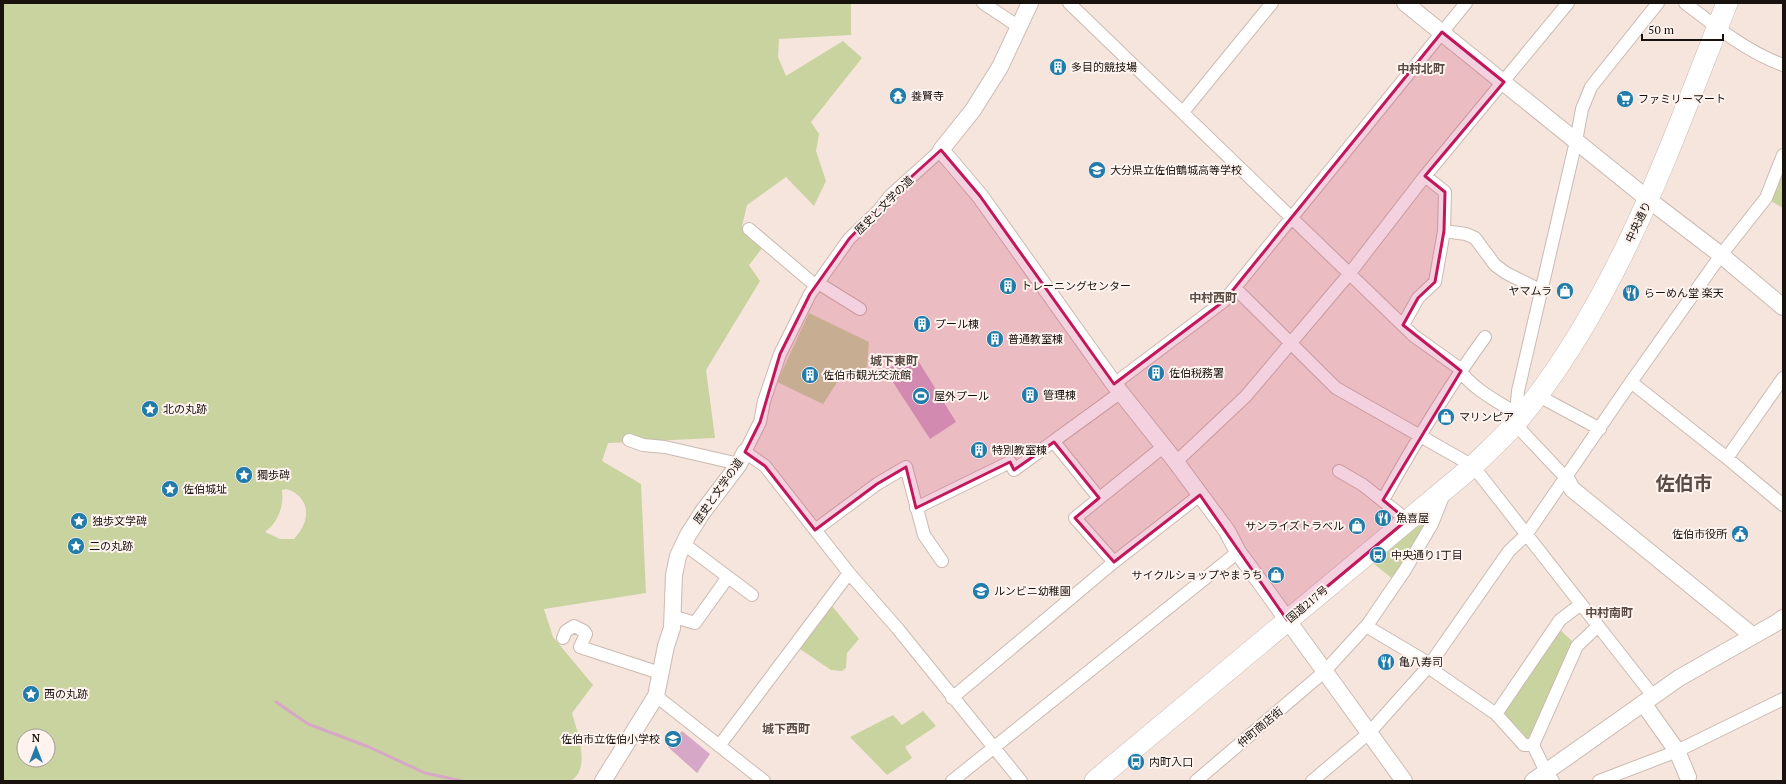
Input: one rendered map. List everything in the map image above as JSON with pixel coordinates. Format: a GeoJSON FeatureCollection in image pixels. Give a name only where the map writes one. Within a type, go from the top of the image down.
{"type":"FeatureCollection","features":[{"type":"Feature","properties":{"kind":"highway","name":"中央通り"},"geometry":{"type":"LineString","coordinates":[[1516,418],[1537,395],[1557,369],[1610,281],[1649,200],[1727,3]]}},
{"type":"Feature","properties":{"kind":"highway","name":"国道217号"},"geometry":{"type":"LineString","coordinates":[[1095,781],[1473,466],[1516,418]]}},
{"type":"Feature","properties":{"kind":"street"},"geometry":{"type":"LineString","coordinates":[[982,3],[1019,27]]}},
{"type":"Feature","properties":{"kind":"street"},"geometry":{"type":"LineString","coordinates":[[1030,3],[1000,67],[973,110],[941,150],[980,196],[1118,388],[1176,462],[1227,531],[1238,552],[1404,781]]}},
{"type":"Feature","properties":{"kind":"street"},"geometry":{"type":"LineString","coordinates":[[1069,3],[1414,336],[1459,368],[1463,374],[1481,390],[1516,418],[1566,478],[1572,489],[1753,636]]}},
{"type":"Feature","properties":{"kind":"street"},"geometry":{"type":"LineString","coordinates":[[1183,112],[1272,3]]}},
{"type":"Feature","properties":{"kind":"street"},"geometry":{"type":"LineString","coordinates":[[1406,3],[1649,200],[1722,255],[1783,307]]}},
{"type":"Feature","properties":{"kind":"street"},"geometry":{"type":"LineString","coordinates":[[916,508],[1010,462],[1014,470],[1054,442],[1224,301],[1466,3]]}},
{"type":"Feature","properties":{"kind":"street"},"geometry":{"type":"LineString","coordinates":[[1176,462],[1246,396],[1350,273],[1425,176],[1568,3]]}},
{"type":"Feature","properties":{"kind":"street"},"geometry":{"type":"LineString","coordinates":[[1516,418],[1518,391],[1542,291],[1582,109],[1591,86],[1658,3]]}},
{"type":"Feature","properties":{"kind":"street"},"geometry":{"type":"LineString","coordinates":[[1685,3],[1717,28],[1770,61],[1783,65]]}},
{"type":"Feature","properties":{"kind":"street","name":"歴史と文学の道"},"geometry":{"type":"LineString","coordinates":[[603,781],[656,696],[666,646],[672,628],[674,575],[678,556],[702,513],[742,458],[760,422],[764,401],[780,354],[810,294],[850,239],[878,211],[890,196],[941,150]]}},
{"type":"Feature","properties":{"kind":"street"},"geometry":{"type":"LineString","coordinates":[[1312,781],[1369,734],[1429,665],[1509,551],[1526,535],[1722,255],[1766,198],[1783,155]]}},
{"type":"Feature","properties":{"kind":"street"},"geometry":{"type":"LineString","coordinates":[[1403,325],[1418,298],[1435,282],[1444,231],[1445,192],[1425,176]]}},
{"type":"Feature","properties":{"kind":"street"},"geometry":{"type":"LineString","coordinates":[[749,229],[817,284],[860,309]]}},
{"type":"Feature","properties":{"kind":"street"},"geometry":{"type":"LineString","coordinates":[[1444,231],[1466,234],[1475,238],[1495,265],[1506,273],[1542,291]]}},
{"type":"Feature","properties":{"kind":"street"},"geometry":{"type":"LineString","coordinates":[[1235,288],[1336,388],[1473,466],[1598,626],[1648,699],[1677,751],[1688,777]]}},
{"type":"Feature","properties":{"kind":"street"},"geometry":{"type":"LineString","coordinates":[[1382,500],[1420,435],[1461,371],[1485,337]]}},
{"type":"Feature","properties":{"kind":"street"},"geometry":{"type":"LineString","coordinates":[[1727,458],[1783,378]]}},
{"type":"Feature","properties":{"kind":"street"},"geometry":{"type":"LineString","coordinates":[[1632,382],[1783,505]]}},
{"type":"Feature","properties":{"kind":"street"},"geometry":{"type":"LineString","coordinates":[[1537,395],[1600,429]]}},
{"type":"Feature","properties":{"kind":"street"},"geometry":{"type":"LineString","coordinates":[[630,440],[643,445],[742,458],[765,466],[849,573],[898,629],[952,698],[1021,781]]}},
{"type":"Feature","properties":{"kind":"street"},"geometry":{"type":"LineString","coordinates":[[1054,442],[1099,498]]}},
{"type":"Feature","properties":{"kind":"street"},"geometry":{"type":"LineString","coordinates":[[1114,562],[1075,518],[1163,447]]}},
{"type":"Feature","properties":{"kind":"street"},"geometry":{"type":"LineString","coordinates":[[815,530],[877,484],[906,467],[924,535],[942,560]]}},
{"type":"Feature","properties":{"kind":"street"},"geometry":{"type":"LineString","coordinates":[[1339,471],[1363,486],[1407,520]]}},
{"type":"Feature","properties":{"kind":"street","name":"仲町商店街"},"geometry":{"type":"LineString","coordinates":[[1196,781],[1324,672],[1366,626],[1404,570],[1432,524],[1446,488]]}},
{"type":"Feature","properties":{"kind":"street"},"geometry":{"type":"LineString","coordinates":[[952,698],[1114,562],[1200,495]]}},
{"type":"Feature","properties":{"kind":"street"},"geometry":{"type":"LineString","coordinates":[[684,544],[752,594]]}},
{"type":"Feature","properties":{"kind":"street"},"geometry":{"type":"LineString","coordinates":[[952,781],[992,747],[1238,552]]}},
{"type":"Feature","properties":{"kind":"street"},"geometry":{"type":"LineString","coordinates":[[719,746],[849,573]]}},
{"type":"Feature","properties":{"kind":"street"},"geometry":{"type":"LineString","coordinates":[[672,616],[695,623],[728,577]]}},
{"type":"Feature","properties":{"kind":"street"},"geometry":{"type":"LineString","coordinates":[[1496,714],[1560,620],[1581,604]]}},
{"type":"Feature","properties":{"kind":"street"},"geometry":{"type":"LineString","coordinates":[[1598,626],[1577,646],[1533,745],[1544,778],[1648,699],[1679,678],[1753,636],[1781,624]]}},
{"type":"Feature","properties":{"kind":"street"},"geometry":{"type":"LineString","coordinates":[[564,638],[566,631],[574,626],[584,631],[586,634],[580,647],[660,673]]}},
{"type":"Feature","properties":{"kind":"street"},"geometry":{"type":"LineString","coordinates":[[1366,626],[1429,665],[1496,714],[1524,745],[1533,745]]}},
{"type":"Feature","properties":{"kind":"street"},"geometry":{"type":"LineString","coordinates":[[656,696],[764,781]]}},
{"type":"Feature","properties":{"kind":"street"},"geometry":{"type":"LineString","coordinates":[[1599,781],[1677,751],[1783,699]]}},
{"type":"Feature","properties":{"kind":"highlighted area"},"geometry":{"type":"Polygon","coordinates":[[[1442,32],[1504,82],[1425,176],[1445,192],[1444,231],[1435,282],[1418,298],[1403,325],[1461,371],[1383,500],[1407,520],[1287,620],[1200,495],[1114,562],[1075,518],[1099,498],[1054,442],[1014,470],[1010,462],[916,508],[906,467],[877,484],[815,530],[765,466],[745,452],[760,422],[780,354],[810,294],[849,239],[890,196],[941,150],[980,196],[1114,384],[1224,301],[1442,32]]]}},
{"type":"Feature","properties":{"kind":"green space"},"geometry":{"type":"Polygon","coordinates":[[[3,3],[851,3],[851,35],[779,39],[778,57],[786,76],[843,41],[862,58],[811,122],[819,134],[816,151],[826,181],[814,206],[786,177],[747,205],[742,226],[763,247],[749,265],[760,281],[706,370],[715,438],[608,443],[602,461],[641,484],[646,593],[544,609],[553,637],[593,685],[572,713],[582,759],[577,776],[570,781],[3,781],[3,3]],[[286,489],[282,490],[281,508],[277,519],[265,532],[280,539],[294,539],[303,526],[305,520],[306,508],[304,503],[297,494],[286,489]]]}},
{"type":"Feature","properties":{"kind":"green space"},"geometry":{"type":"Polygon","coordinates":[[[1783,171],[1783,208],[1771,201],[1783,171]]]}},
{"type":"Feature","properties":{"kind":"green space"},"geometry":{"type":"Polygon","coordinates":[[[809,313],[869,342],[867,367],[838,381],[823,404],[777,382],[809,313]]]}},
{"type":"Feature","properties":{"kind":"green space"},"geometry":{"type":"Polygon","coordinates":[[[1424,519],[1429,523],[1394,580],[1374,564],[1424,519]]]}},
{"type":"Feature","properties":{"kind":"green space"},"geometry":{"type":"Polygon","coordinates":[[[832,606],[859,639],[847,653],[846,668],[842,671],[831,670],[800,649],[832,606]]]}},
{"type":"Feature","properties":{"kind":"green space"},"geometry":{"type":"Polygon","coordinates":[[[1558,628],[1574,643],[1531,742],[1526,742],[1499,714],[1558,628]]]}},
{"type":"Feature","properties":{"kind":"green space"},"geometry":{"type":"Polygon","coordinates":[[[923,711],[936,726],[905,747],[912,758],[887,775],[850,737],[893,715],[902,725],[923,711]]]}},
{"type":"Feature","properties":{"kind":"shaded area","name":"屋外プール"},"geometry":{"type":"Polygon","coordinates":[[[914,354],[956,422],[930,439],[885,370],[914,354]]]}},
{"type":"Feature","properties":{"kind":"shaded area"},"geometry":{"type":"Polygon","coordinates":[[[682,731],[710,754],[697,773],[668,747],[682,731]]]}},
{"type":"Feature","properties":{"kind":"waterway"},"geometry":{"type":"LineString","coordinates":[[276,702],[308,724],[369,747],[425,773],[462,781]]}},
{"type":"Feature","properties":{"kind":"place","name":"多目的競技場"},"geometry":{"type":"Point","coordinates":[1058,67]}},
{"type":"Feature","properties":{"kind":"place","name":"養賢寺"},"geometry":{"type":"Point","coordinates":[898,96]}},
{"type":"Feature","properties":{"kind":"place","name":"ファミリーマート"},"geometry":{"type":"Point","coordinates":[1625,99]}},
{"type":"Feature","properties":{"kind":"place","name":"大分県立佐伯鶴城高等学校"},"geometry":{"type":"Point","coordinates":[1097,170]}},
{"type":"Feature","properties":{"kind":"place","name":"トレーニングセンター"},"geometry":{"type":"Point","coordinates":[1008,286]}},
{"type":"Feature","properties":{"kind":"place","name":"ヤマムラ"},"geometry":{"type":"Point","coordinates":[1565,291]}},
{"type":"Feature","properties":{"kind":"place","name":"らーめん堂 楽天"},"geometry":{"type":"Point","coordinates":[1631,293]}},
{"type":"Feature","properties":{"kind":"place","name":"プール棟"},"geometry":{"type":"Point","coordinates":[922,324]}},
{"type":"Feature","properties":{"kind":"place","name":"普通教室棟"},"geometry":{"type":"Point","coordinates":[995,339]}},
{"type":"Feature","properties":{"kind":"place","name":"佐伯税務署"},"geometry":{"type":"Point","coordinates":[1156,373]}},
{"type":"Feature","properties":{"kind":"place","name":"佐伯市観光交流館"},"geometry":{"type":"Point","coordinates":[810,375]}},
{"type":"Feature","properties":{"kind":"place","name":"管理棟"},"geometry":{"type":"Point","coordinates":[1030,395]}},
{"type":"Feature","properties":{"kind":"place","name":"屋外プール"},"geometry":{"type":"Point","coordinates":[921,396]}},
{"type":"Feature","properties":{"kind":"place","name":"北の丸跡"},"geometry":{"type":"Point","coordinates":[150,409]}},
{"type":"Feature","properties":{"kind":"place","name":"マリンピア"},"geometry":{"type":"Point","coordinates":[1446,417]}},
{"type":"Feature","properties":{"kind":"place","name":"特別教室棟"},"geometry":{"type":"Point","coordinates":[979,450]}},
{"type":"Feature","properties":{"kind":"place","name":"獨歩碑"},"geometry":{"type":"Point","coordinates":[244,475]}},
{"type":"Feature","properties":{"kind":"place","name":"佐伯城址"},"geometry":{"type":"Point","coordinates":[170,489]}},
{"type":"Feature","properties":{"kind":"place","name":"魚喜屋"},"geometry":{"type":"Point","coordinates":[1383,518]}},
{"type":"Feature","properties":{"kind":"place","name":"独歩文学碑"},"geometry":{"type":"Point","coordinates":[79,521]}},
{"type":"Feature","properties":{"kind":"place","name":"サンライズトラベル"},"geometry":{"type":"Point","coordinates":[1357,526]}},
{"type":"Feature","properties":{"kind":"place","name":"佐伯市役所"},"geometry":{"type":"Point","coordinates":[1740,534]}},
{"type":"Feature","properties":{"kind":"place","name":"二の丸跡"},"geometry":{"type":"Point","coordinates":[76,546]}},
{"type":"Feature","properties":{"kind":"place","name":"中央通り1丁目"},"geometry":{"type":"Point","coordinates":[1378,555]}},
{"type":"Feature","properties":{"kind":"place","name":"サイクルショップやまうち"},"geometry":{"type":"Point","coordinates":[1276,575]}},
{"type":"Feature","properties":{"kind":"place","name":"ルンビニ幼稚園"},"geometry":{"type":"Point","coordinates":[981,591]}},
{"type":"Feature","properties":{"kind":"place","name":"亀八寿司"},"geometry":{"type":"Point","coordinates":[1386,662]}},
{"type":"Feature","properties":{"kind":"place","name":"西の丸跡"},"geometry":{"type":"Point","coordinates":[31,694]}},
{"type":"Feature","properties":{"kind":"place","name":"佐伯市立佐伯小学校"},"geometry":{"type":"Point","coordinates":[673,739]}},
{"type":"Feature","properties":{"kind":"place","name":"内町入口"},"geometry":{"type":"Point","coordinates":[1136,762]}},
{"type":"Feature","properties":{"kind":"district","name":"中村北町"},"geometry":{"type":"Point","coordinates":[1421,68]}},
{"type":"Feature","properties":{"kind":"district","name":"中村西町"},"geometry":{"type":"Point","coordinates":[1213,297]}},
{"type":"Feature","properties":{"kind":"district","name":"城下東町"},"geometry":{"type":"Point","coordinates":[894,360]}},
{"type":"Feature","properties":{"kind":"district","name":"佐伯市"},"geometry":{"type":"Point","coordinates":[1684,482]}},
{"type":"Feature","properties":{"kind":"district","name":"中村南町"},"geometry":{"type":"Point","coordinates":[1609,612]}},
{"type":"Feature","properties":{"kind":"district","name":"城下西町"},"geometry":{"type":"Point","coordinates":[786,728]}}]}
